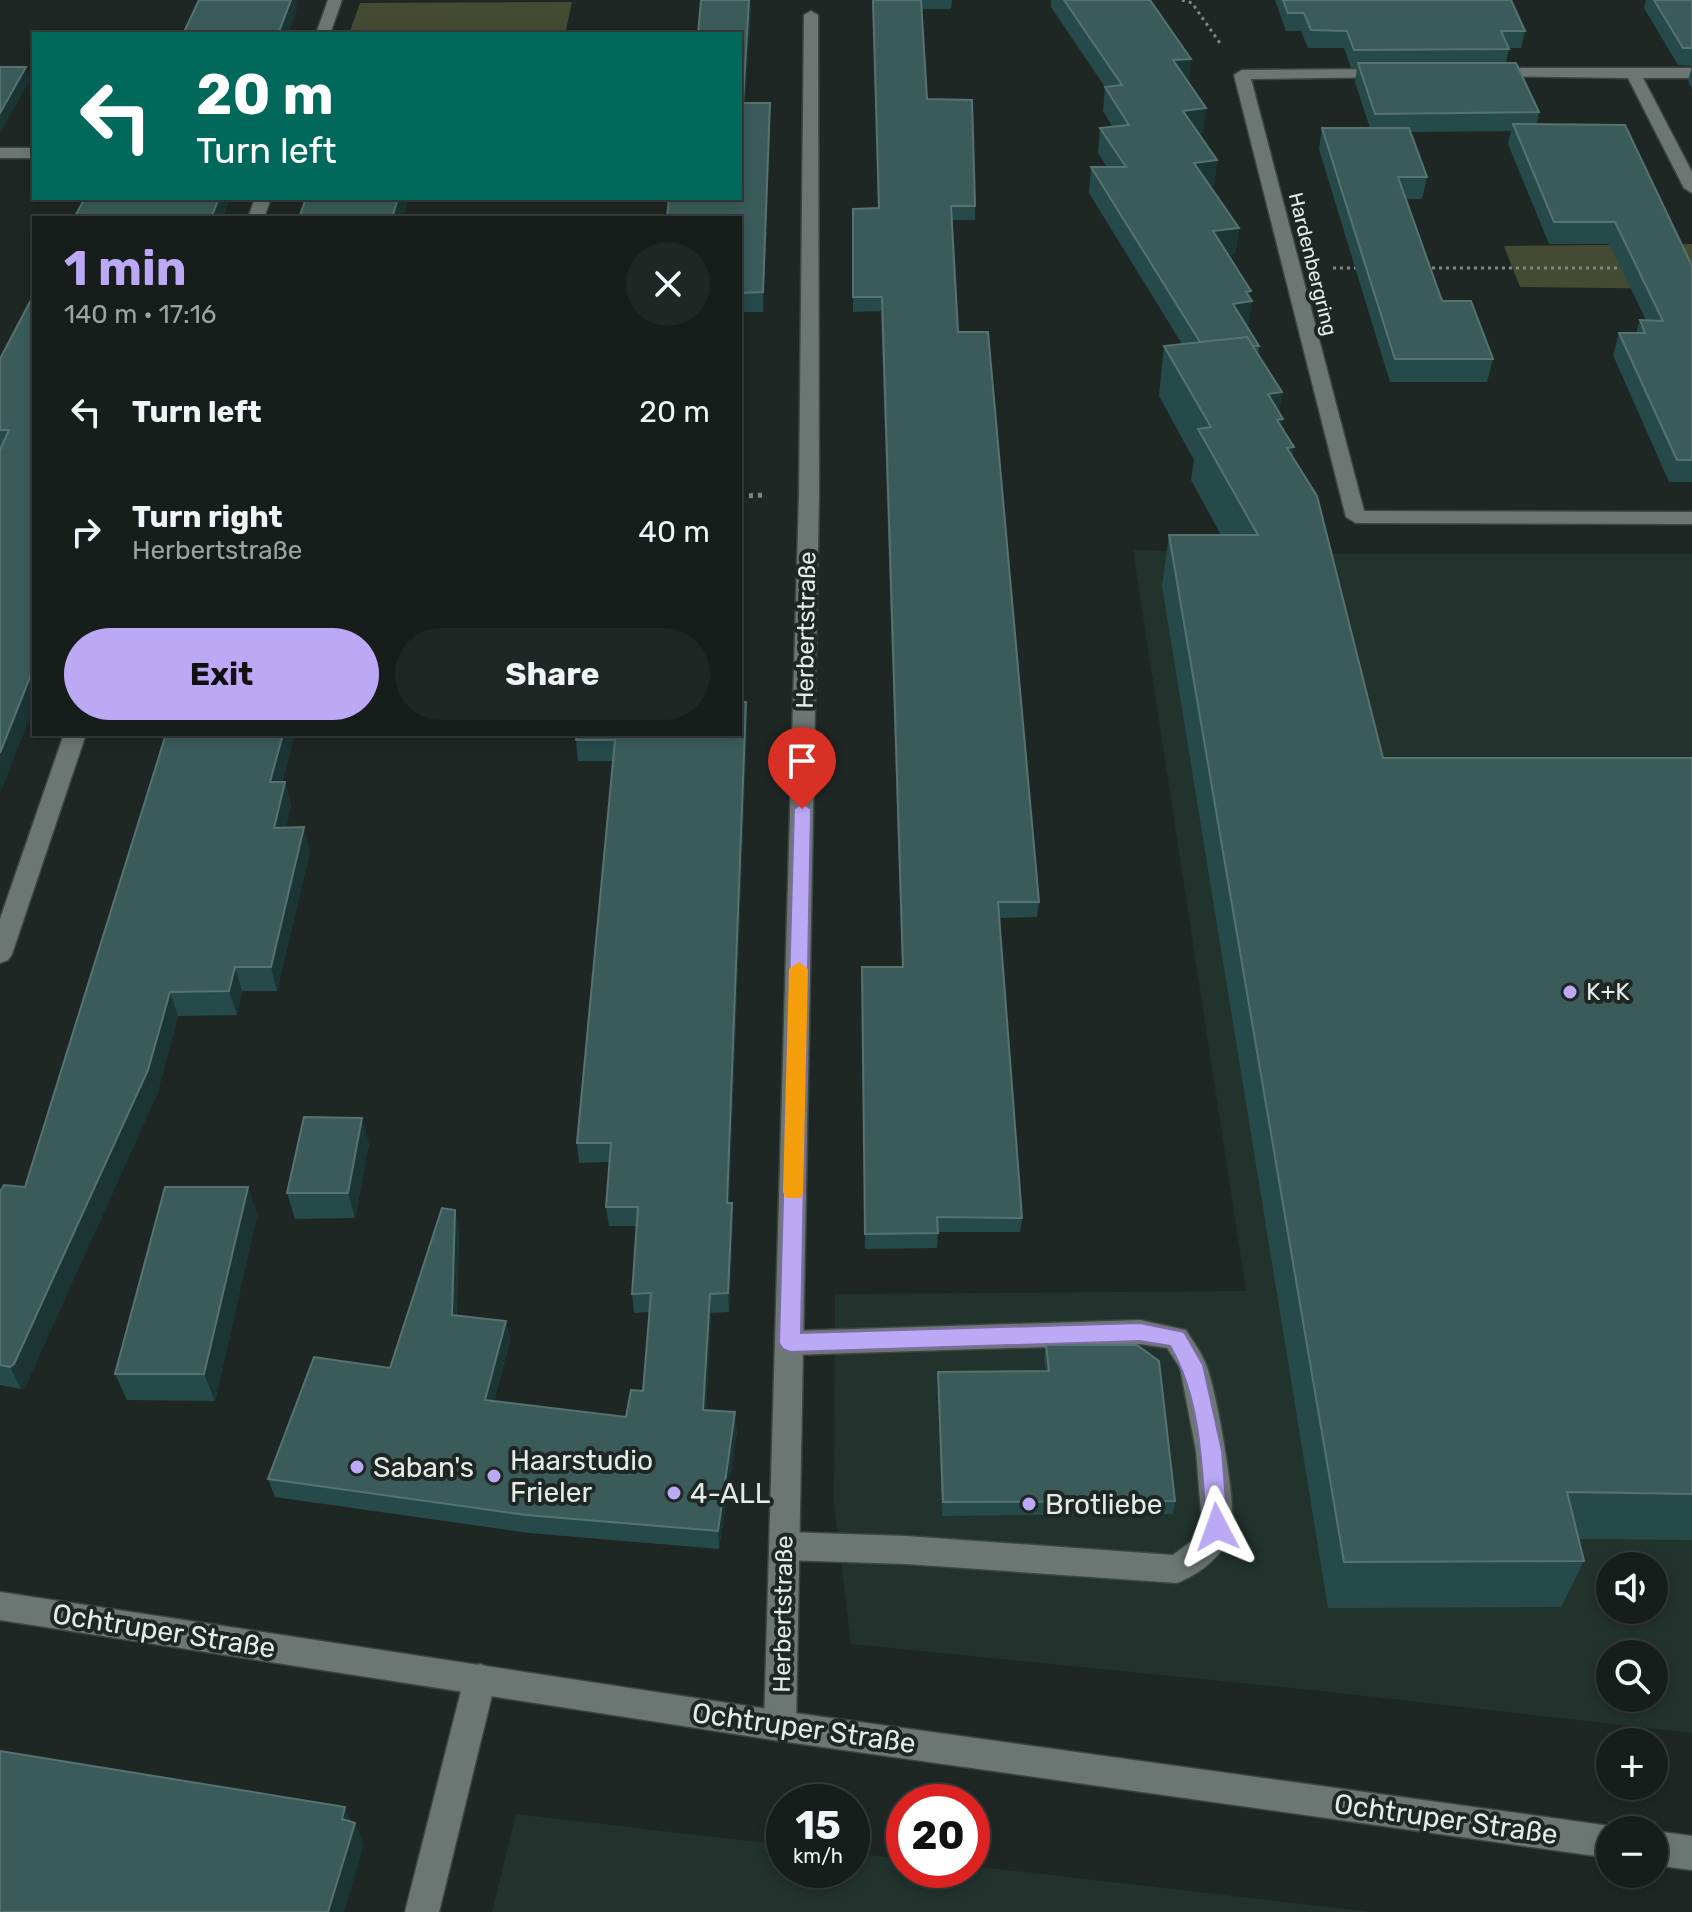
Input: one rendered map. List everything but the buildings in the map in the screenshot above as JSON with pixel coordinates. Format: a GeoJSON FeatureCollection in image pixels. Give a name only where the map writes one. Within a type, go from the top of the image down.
{"type":"FeatureCollection","features":[{"type":"Feature","properties":{"kind":"street"},"geometry":{"type":"LineString","coordinates":[[324,32],[335,0]]}},
{"type":"Feature","properties":{"kind":"street","name":"Herbertstraße"},"geometry":{"type":"LineString","coordinates":[[780,1726],[809,495],[811,15]]}},
{"type":"Feature","properties":{"kind":"street"},"geometry":{"type":"LineString","coordinates":[[1477,73],[1692,73]]}},
{"type":"Feature","properties":{"kind":"street"},"geometry":{"type":"LineString","coordinates":[[1633,73],[1692,188]]}},
{"type":"Feature","properties":{"kind":"street"},"geometry":{"type":"LineString","coordinates":[[1242,75],[1414,74]]}},
{"type":"Feature","properties":{"kind":"street","name":"Hardenbergring"},"geometry":{"type":"LineString","coordinates":[[1242,75],[1356,517],[1692,518]]}},
{"type":"Feature","properties":{"kind":"street"},"geometry":{"type":"LineString","coordinates":[[0,153],[32,153]]}},
{"type":"Feature","properties":{"kind":"street"},"geometry":{"type":"LineString","coordinates":[[0,954],[74,736]]}},
{"type":"Feature","properties":{"kind":"street"},"geometry":{"type":"LineString","coordinates":[[785,1546],[906,1550],[1177,1569],[1204,1550],[1217,1527],[1211,1451],[1193,1365],[1176,1338],[1140,1332],[790,1343]]}},
{"type":"Feature","properties":{"kind":"street","name":"Ochtruper Straße"},"geometry":{"type":"LineString","coordinates":[[0,1606],[780,1726],[1596,1840]]}},
{"type":"Feature","properties":{"kind":"street"},"geometry":{"type":"LineString","coordinates":[[422,1912],[480,1679]]}},
{"type":"Feature","properties":{"kind":"street"},"geometry":{"type":"LineString","coordinates":[[1668,1850],[1692,1853]]}},
{"type":"Feature","properties":{"kind":"path"},"geometry":{"type":"LineString","coordinates":[[1182,0],[1192,3],[1242,75]]}},
{"type":"Feature","properties":{"kind":"path"},"geometry":{"type":"LineString","coordinates":[[1292,268],[1369,268]]}},
{"type":"Feature","properties":{"kind":"path"},"geometry":{"type":"LineString","coordinates":[[1415,268],[1630,268]]}},
{"type":"Feature","properties":{"kind":"shaded area"},"geometry":{"type":"Polygon","coordinates":[[[1133,550],[1321,554],[1692,554],[1692,1733],[1322,1691],[851,1644],[834,1505],[835,1294],[1246,1291],[1133,550]]]}},
{"type":"Feature","properties":{"kind":"shaded area"},"geometry":{"type":"Polygon","coordinates":[[[516,1814],[766,1843],[766,1888],[870,1888],[870,1855],[886,1857],[886,1888],[990,1888],[990,1868],[1372,1912],[492,1912],[516,1814]]]}},
{"type":"Feature","properties":{"kind":"green space"},"geometry":{"type":"Polygon","coordinates":[[[572,2],[565,32],[350,32],[360,3],[572,2]]]}},
{"type":"Feature","properties":{"kind":"green space"},"geometry":{"type":"Polygon","coordinates":[[[1692,244],[1692,289],[1520,287],[1504,246],[1692,244]]]}},
{"type":"Feature","properties":{"kind":"slow traffic"},"geometry":{"type":"LineString","coordinates":[[793,1192],[799,969]]}},
{"type":"Feature","properties":{"kind":"place","name":"K+K"},"geometry":{"type":"Point","coordinates":[1570,992]}},
{"type":"Feature","properties":{"kind":"place","name":"Saban's"},"geometry":{"type":"Point","coordinates":[357,1467]}},
{"type":"Feature","properties":{"kind":"place","name":"Haarstudio Frieler"},"geometry":{"type":"Point","coordinates":[494,1476]}},
{"type":"Feature","properties":{"kind":"place","name":"4-ALL"},"geometry":{"type":"Point","coordinates":[674,1493]}},
{"type":"Feature","properties":{"kind":"place","name":"Brotliebe"},"geometry":{"type":"Point","coordinates":[1029,1504]}},
{"type":"Feature","properties":{"kind":"route"},"geometry":{"type":"LineString","coordinates":[[802,809],[790,1343],[1140,1332],[1176,1338],[1193,1365],[1211,1451],[1217,1527]]}}]}
